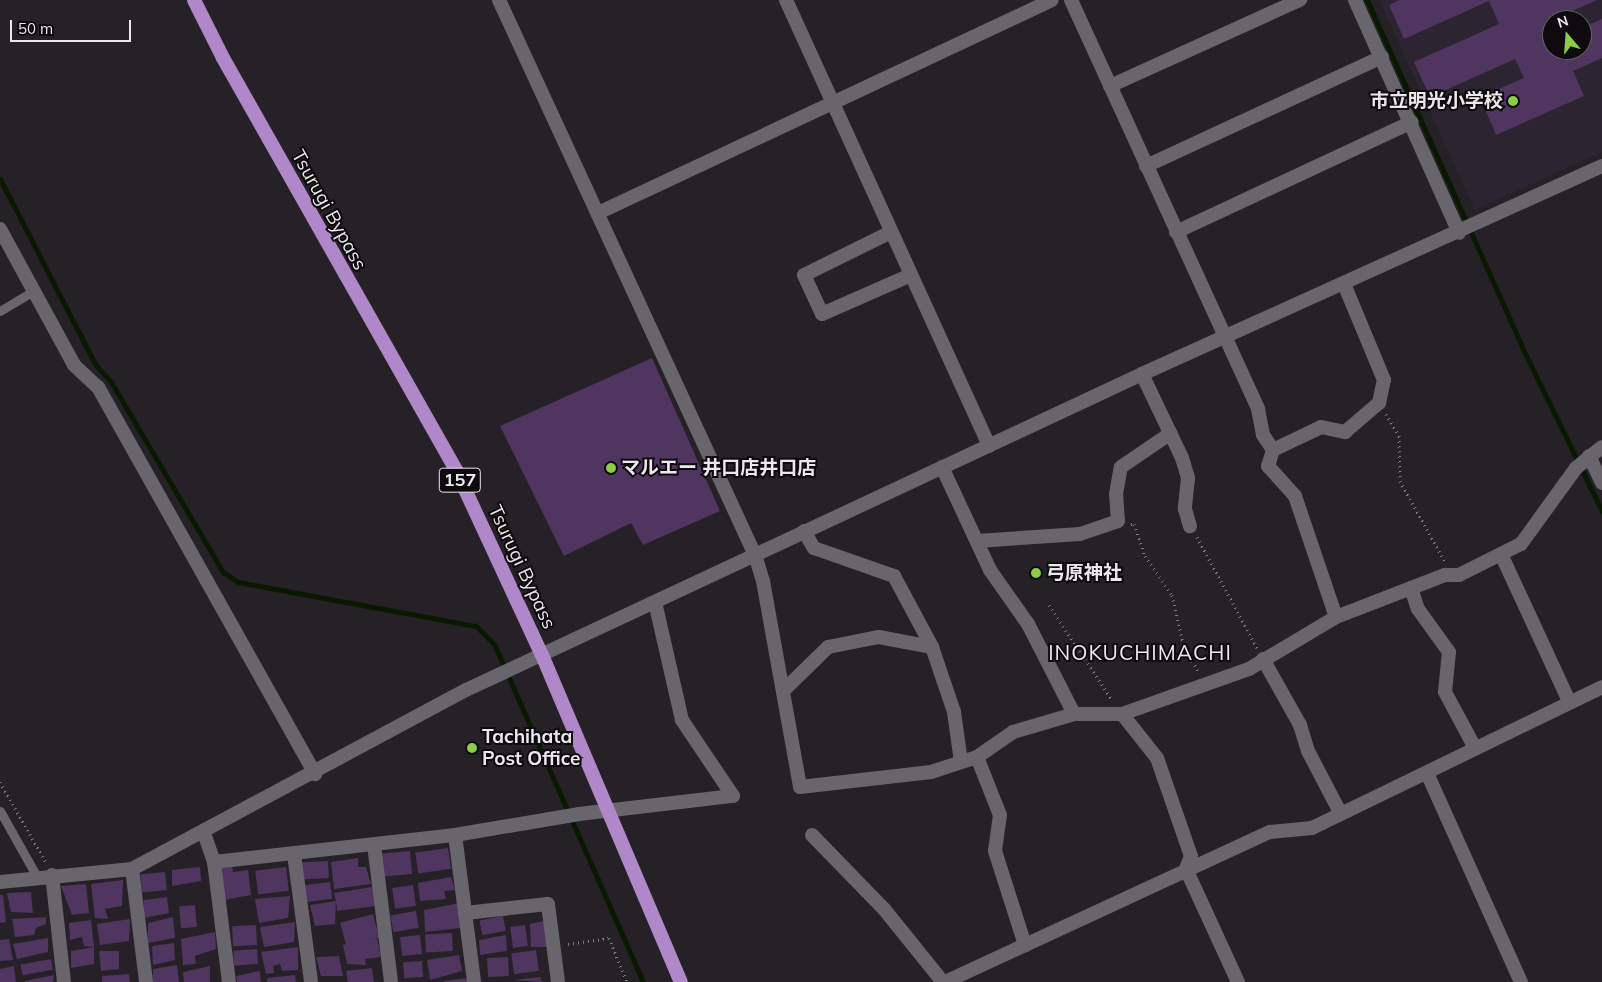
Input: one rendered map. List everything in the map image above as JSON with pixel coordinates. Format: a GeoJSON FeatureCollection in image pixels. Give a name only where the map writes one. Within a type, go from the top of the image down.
{"type":"FeatureCollection","features":[{"type":"Feature","properties":{"kind":"highway","name":"Tsurugi Bypass"},"geometry":{"type":"LineString","coordinates":[[194,0],[228,67],[456,470],[542,656],[681,982]]}},
{"type":"Feature","properties":{"kind":"street"},"geometry":{"type":"LineString","coordinates":[[499,0],[755,554],[784,690],[800,787],[931,772],[977,757],[1013,732],[1074,714],[1122,714],[1249,669],[1336,617],[1445,575],[1459,575],[1521,544],[1584,461],[1602,447]]}},
{"type":"Feature","properties":{"kind":"street"},"geometry":{"type":"LineString","coordinates":[[786,0],[989,446]]}},
{"type":"Feature","properties":{"kind":"street"},"geometry":{"type":"LineString","coordinates":[[598,213],[1052,0]]}},
{"type":"Feature","properties":{"kind":"street"},"geometry":{"type":"LineString","coordinates":[[1071,0],[1258,409],[1263,435],[1273,450]]}},
{"type":"Feature","properties":{"kind":"street"},"geometry":{"type":"LineString","coordinates":[[1110,86],[1300,0]]}},
{"type":"Feature","properties":{"kind":"street"},"geometry":{"type":"LineString","coordinates":[[1355,0],[1412,122],[1466,229]]}},
{"type":"Feature","properties":{"kind":"street"},"geometry":{"type":"LineString","coordinates":[[1146,166],[1382,58]]}},
{"type":"Feature","properties":{"kind":"street"},"geometry":{"type":"LineString","coordinates":[[1176,232],[1412,122]]}},
{"type":"Feature","properties":{"kind":"street"},"geometry":{"type":"LineString","coordinates":[[0,882],[52,875],[132,869],[204,833],[507,672],[1142,374],[1226,338],[1602,166]]}},
{"type":"Feature","properties":{"kind":"street"},"geometry":{"type":"LineString","coordinates":[[0,229],[74,365],[98,387],[315,774]]}},
{"type":"Feature","properties":{"kind":"street"},"geometry":{"type":"LineString","coordinates":[[891,232],[804,275],[818,306],[822,314],[911,275]]}},
{"type":"Feature","properties":{"kind":"street"},"geometry":{"type":"LineString","coordinates":[[1336,617],[1314,560],[1295,496],[1268,466],[1273,450],[1321,427],[1345,432],[1379,403],[1384,380],[1344,284]]}},
{"type":"Feature","properties":{"kind":"street"},"geometry":{"type":"LineString","coordinates":[[1142,374],[1171,433],[1188,478],[1185,509],[1190,526]]}},
{"type":"Feature","properties":{"kind":"street"},"geometry":{"type":"LineString","coordinates":[[977,541],[1080,534],[1118,521],[1116,494],[1121,467],[1171,433]]}},
{"type":"Feature","properties":{"kind":"street"},"geometry":{"type":"LineString","coordinates":[[1584,461],[1602,484]]}},
{"type":"Feature","properties":{"kind":"street"},"geometry":{"type":"LineString","coordinates":[[942,467],[990,570],[1028,624],[1074,714]]}},
{"type":"Feature","properties":{"kind":"street"},"geometry":{"type":"LineString","coordinates":[[804,531],[814,548],[894,576],[932,648],[954,712],[961,762]]}},
{"type":"Feature","properties":{"kind":"street"},"geometry":{"type":"LineString","coordinates":[[1501,554],[1569,701]]}},
{"type":"Feature","properties":{"kind":"street"},"geometry":{"type":"LineString","coordinates":[[1411,588],[1418,609],[1449,652],[1445,692],[1475,748]]}},
{"type":"Feature","properties":{"kind":"street"},"geometry":{"type":"LineString","coordinates":[[214,862],[455,835],[568,816],[733,796],[682,720],[655,602]]}},
{"type":"Feature","properties":{"kind":"street"},"geometry":{"type":"LineString","coordinates":[[784,690],[828,647],[878,637],[932,648]]}},
{"type":"Feature","properties":{"kind":"street"},"geometry":{"type":"LineString","coordinates":[[1263,659],[1300,725],[1308,751],[1342,814]]}},
{"type":"Feature","properties":{"kind":"street"},"geometry":{"type":"LineString","coordinates":[[812,834],[884,909],[944,982],[1270,832],[1312,828],[1428,773],[1569,701],[1602,687]]}},
{"type":"Feature","properties":{"kind":"street"},"geometry":{"type":"LineString","coordinates":[[1122,714],[1157,758],[1190,856],[1186,869],[1238,982]]}},
{"type":"Feature","properties":{"kind":"street"},"geometry":{"type":"LineString","coordinates":[[977,757],[1000,815],[995,851],[1025,945]]}},
{"type":"Feature","properties":{"kind":"street"},"geometry":{"type":"LineString","coordinates":[[1428,773],[1521,982]]}},
{"type":"Feature","properties":{"kind":"street"},"geometry":{"type":"LineString","coordinates":[[204,833],[214,862],[229,982]]}},
{"type":"Feature","properties":{"kind":"street"},"geometry":{"type":"LineString","coordinates":[[455,835],[474,982]]}},
{"type":"Feature","properties":{"kind":"street"},"geometry":{"type":"LineString","coordinates":[[374,844],[391,982]]}},
{"type":"Feature","properties":{"kind":"street"},"geometry":{"type":"LineString","coordinates":[[294,854],[311,982]]}},
{"type":"Feature","properties":{"kind":"street"},"geometry":{"type":"LineString","coordinates":[[132,869],[146,982]]}},
{"type":"Feature","properties":{"kind":"street"},"geometry":{"type":"LineString","coordinates":[[52,875],[64,982]]}},
{"type":"Feature","properties":{"kind":"street"},"geometry":{"type":"LineString","coordinates":[[465,913],[548,904],[555,946],[558,982]]}},
{"type":"Feature","properties":{"kind":"lane"},"geometry":{"type":"LineString","coordinates":[[0,310],[34,291]]}},
{"type":"Feature","properties":{"kind":"lane"},"geometry":{"type":"LineString","coordinates":[[0,811],[37,877]]}},
{"type":"Feature","properties":{"kind":"path"},"geometry":{"type":"LineString","coordinates":[[1379,403],[1399,436],[1400,481],[1445,558],[1445,575]]}},
{"type":"Feature","properties":{"kind":"path"},"geometry":{"type":"LineString","coordinates":[[1118,521],[1134,524],[1145,556],[1172,595],[1183,643],[1203,686]]}},
{"type":"Feature","properties":{"kind":"path"},"geometry":{"type":"LineString","coordinates":[[1190,526],[1263,659]]}},
{"type":"Feature","properties":{"kind":"path"},"geometry":{"type":"LineString","coordinates":[[1049,605],[1122,714]]}},
{"type":"Feature","properties":{"kind":"path"},"geometry":{"type":"LineString","coordinates":[[0,782],[52,875]]}},
{"type":"Feature","properties":{"kind":"path"},"geometry":{"type":"LineString","coordinates":[[555,946],[609,938],[627,982]]}},
{"type":"Feature","properties":{"kind":"shaded area","name":"市立明光小学校"},"geometry":{"type":"Polygon","coordinates":[[[1379,0],[1602,0],[1602,152],[1475,210],[1379,0]]]}},
{"type":"Feature","properties":{"kind":"building"},"geometry":{"type":"Polygon","coordinates":[[[1399,0],[1597,0],[1574,10],[1542,10],[1542,60],[1592,60],[1592,24],[1602,19],[1602,58],[1573,71],[1584,96],[1496,135],[1480,97],[1524,78],[1515,59],[1430,97],[1414,62],[1499,24],[1489,1],[1404,39],[1389,5],[1399,0]]]}},
{"type":"Feature","properties":{"kind":"building","name":"マルエー 井口店井口店"},"geometry":{"type":"Polygon","coordinates":[[[652,358],[720,511],[643,545],[631,523],[564,556],[500,426],[652,358]]]}},
{"type":"Feature","properties":{"kind":"building"},"geometry":{"type":"Polygon","coordinates":[[[448,848],[451,869],[418,873],[415,853],[448,848]]]}},
{"type":"Feature","properties":{"kind":"building"},"geometry":{"type":"Polygon","coordinates":[[[410,851],[412,874],[383,876],[381,854],[410,851]]]}},
{"type":"Feature","properties":{"kind":"building"},"geometry":{"type":"Polygon","coordinates":[[[358,858],[358,867],[366,867],[371,884],[334,889],[331,862],[358,858]]]}},
{"type":"Feature","properties":{"kind":"building"},"geometry":{"type":"Polygon","coordinates":[[[328,861],[329,878],[301,879],[300,862],[328,861]]]}},
{"type":"Feature","properties":{"kind":"building"},"geometry":{"type":"Polygon","coordinates":[[[232,866],[233,872],[248,870],[251,895],[224,900],[220,868],[232,866]]]}},
{"type":"Feature","properties":{"kind":"building"},"geometry":{"type":"Polygon","coordinates":[[[200,867],[201,881],[172,886],[172,870],[200,867]]]}},
{"type":"Feature","properties":{"kind":"building"},"geometry":{"type":"Polygon","coordinates":[[[286,867],[289,891],[258,895],[255,871],[286,867]]]}},
{"type":"Feature","properties":{"kind":"building"},"geometry":{"type":"Polygon","coordinates":[[[165,872],[167,890],[142,893],[140,875],[165,872]]]}},
{"type":"Feature","properties":{"kind":"building"},"geometry":{"type":"Polygon","coordinates":[[[451,877],[455,890],[444,891],[446,899],[420,901],[418,883],[451,877]]]}},
{"type":"Feature","properties":{"kind":"building"},"geometry":{"type":"Polygon","coordinates":[[[123,880],[122,906],[105,909],[108,919],[95,918],[91,884],[123,880]]]}},
{"type":"Feature","properties":{"kind":"building"},"geometry":{"type":"Polygon","coordinates":[[[330,882],[332,899],[305,902],[303,885],[330,882]]]}},
{"type":"Feature","properties":{"kind":"building"},"geometry":{"type":"Polygon","coordinates":[[[86,884],[89,913],[72,915],[61,886],[86,884]]]}},
{"type":"Feature","properties":{"kind":"building"},"geometry":{"type":"Polygon","coordinates":[[[413,885],[416,906],[395,909],[392,888],[413,885]]]}},
{"type":"Feature","properties":{"kind":"building"},"geometry":{"type":"Polygon","coordinates":[[[372,887],[376,906],[337,911],[334,893],[372,887]]]}},
{"type":"Feature","properties":{"kind":"building"},"geometry":{"type":"Polygon","coordinates":[[[31,892],[33,913],[11,912],[7,893],[31,892]]]}},
{"type":"Feature","properties":{"kind":"building"},"geometry":{"type":"Polygon","coordinates":[[[0,895],[3,895],[6,922],[0,923],[0,895]]]}},
{"type":"Feature","properties":{"kind":"building"},"geometry":{"type":"Polygon","coordinates":[[[290,896],[288,918],[259,923],[255,899],[290,896]]]}},
{"type":"Feature","properties":{"kind":"building"},"geometry":{"type":"Polygon","coordinates":[[[167,897],[169,913],[144,918],[144,900],[167,897]]]}},
{"type":"Feature","properties":{"kind":"building"},"geometry":{"type":"Polygon","coordinates":[[[336,901],[335,924],[315,926],[310,905],[336,901]]]}},
{"type":"Feature","properties":{"kind":"building"},"geometry":{"type":"Polygon","coordinates":[[[459,903],[461,928],[425,932],[424,910],[459,903]]]}},
{"type":"Feature","properties":{"kind":"building"},"geometry":{"type":"Polygon","coordinates":[[[195,905],[197,927],[181,928],[179,906],[195,905]]]}},
{"type":"Feature","properties":{"kind":"building"},"geometry":{"type":"Polygon","coordinates":[[[416,911],[419,928],[393,932],[390,916],[416,911]]]}},
{"type":"Feature","properties":{"kind":"building"},"geometry":{"type":"Polygon","coordinates":[[[373,914],[379,937],[346,946],[340,923],[373,914]]]}},
{"type":"Feature","properties":{"kind":"building"},"geometry":{"type":"Polygon","coordinates":[[[503,916],[506,931],[482,935],[479,921],[503,916]]]}},
{"type":"Feature","properties":{"kind":"building"},"geometry":{"type":"Polygon","coordinates":[[[46,917],[46,924],[36,928],[34,935],[15,937],[12,919],[46,917]]]}},
{"type":"Feature","properties":{"kind":"building"},"geometry":{"type":"Polygon","coordinates":[[[173,917],[175,938],[148,943],[148,923],[173,917]]]}},
{"type":"Feature","properties":{"kind":"building"},"geometry":{"type":"Polygon","coordinates":[[[130,919],[129,941],[100,945],[97,924],[130,919]]]}},
{"type":"Feature","properties":{"kind":"building"},"geometry":{"type":"Polygon","coordinates":[[[91,920],[94,947],[84,946],[82,937],[70,940],[69,923],[91,920]]]}},
{"type":"Feature","properties":{"kind":"building"},"geometry":{"type":"Polygon","coordinates":[[[544,921],[548,947],[531,947],[530,924],[544,921]]]}},
{"type":"Feature","properties":{"kind":"building"},"geometry":{"type":"Polygon","coordinates":[[[295,922],[294,942],[264,947],[260,927],[295,922]]]}},
{"type":"Feature","properties":{"kind":"building"},"geometry":{"type":"Polygon","coordinates":[[[256,925],[257,945],[233,946],[232,926],[256,925]]]}},
{"type":"Feature","properties":{"kind":"building"},"geometry":{"type":"Polygon","coordinates":[[[525,925],[528,946],[513,948],[510,927],[525,925]]]}},
{"type":"Feature","properties":{"kind":"building"},"geometry":{"type":"Polygon","coordinates":[[[215,932],[216,949],[195,956],[196,964],[183,965],[181,939],[215,932]]]}},
{"type":"Feature","properties":{"kind":"building"},"geometry":{"type":"Polygon","coordinates":[[[452,933],[453,951],[426,952],[425,934],[452,933]]]}},
{"type":"Feature","properties":{"kind":"building"},"geometry":{"type":"Polygon","coordinates":[[[420,935],[422,954],[402,956],[400,937],[420,935]]]}},
{"type":"Feature","properties":{"kind":"building"},"geometry":{"type":"Polygon","coordinates":[[[506,935],[507,951],[480,955],[479,940],[506,935]]]}},
{"type":"Feature","properties":{"kind":"building"},"geometry":{"type":"Polygon","coordinates":[[[48,938],[48,952],[17,959],[13,944],[48,938]]]}},
{"type":"Feature","properties":{"kind":"building"},"geometry":{"type":"Polygon","coordinates":[[[377,938],[381,957],[365,959],[366,965],[347,964],[343,945],[377,938]]]}},
{"type":"Feature","properties":{"kind":"building"},"geometry":{"type":"Polygon","coordinates":[[[9,939],[13,960],[0,961],[0,940],[9,939]]]}},
{"type":"Feature","properties":{"kind":"building"},"geometry":{"type":"Polygon","coordinates":[[[174,943],[175,960],[153,965],[152,946],[174,943]]]}},
{"type":"Feature","properties":{"kind":"building"},"geometry":{"type":"Polygon","coordinates":[[[94,947],[94,964],[71,968],[71,951],[94,947]]]}},
{"type":"Feature","properties":{"kind":"building"},"geometry":{"type":"Polygon","coordinates":[[[298,947],[298,970],[282,971],[280,964],[273,966],[274,973],[266,974],[261,952],[298,947]]]}},
{"type":"Feature","properties":{"kind":"building"},"geometry":{"type":"Polygon","coordinates":[[[257,949],[258,964],[234,966],[233,951],[257,949]]]}},
{"type":"Feature","properties":{"kind":"building"},"geometry":{"type":"Polygon","coordinates":[[[536,950],[539,971],[514,974],[511,953],[536,950]]]}},
{"type":"Feature","properties":{"kind":"building"},"geometry":{"type":"Polygon","coordinates":[[[99,951],[119,951],[119,969],[101,971],[99,951]]]}},
{"type":"Feature","properties":{"kind":"building"},"geometry":{"type":"Polygon","coordinates":[[[459,955],[462,971],[430,980],[427,960],[459,955]]]}},
{"type":"Feature","properties":{"kind":"building"},"geometry":{"type":"Polygon","coordinates":[[[339,956],[343,976],[321,976],[316,957],[339,956]]]}},
{"type":"Feature","properties":{"kind":"building"},"geometry":{"type":"Polygon","coordinates":[[[508,957],[509,976],[488,977],[487,958],[508,957]]]}},
{"type":"Feature","properties":{"kind":"building"},"geometry":{"type":"Polygon","coordinates":[[[51,959],[53,970],[22,975],[20,964],[51,959]]]}},
{"type":"Feature","properties":{"kind":"building"},"geometry":{"type":"Polygon","coordinates":[[[422,961],[423,977],[404,978],[403,962],[422,961]]]}},
{"type":"Feature","properties":{"kind":"building"},"geometry":{"type":"Polygon","coordinates":[[[177,965],[179,982],[153,982],[153,969],[177,965]]]}},
{"type":"Feature","properties":{"kind":"building"},"geometry":{"type":"Polygon","coordinates":[[[14,966],[16,982],[0,982],[0,969],[14,966]]]}},
{"type":"Feature","properties":{"kind":"building"},"geometry":{"type":"Polygon","coordinates":[[[210,966],[210,982],[184,982],[183,972],[210,966]]]}},
{"type":"Feature","properties":{"kind":"building"},"geometry":{"type":"Polygon","coordinates":[[[372,968],[374,982],[348,982],[346,971],[372,968]]]}},
{"type":"Feature","properties":{"kind":"building"},"geometry":{"type":"Polygon","coordinates":[[[260,971],[261,982],[237,982],[236,976],[260,971]]]}},
{"type":"Feature","properties":{"kind":"building"},"geometry":{"type":"Polygon","coordinates":[[[129,974],[130,982],[102,982],[102,976],[129,974]]]}},
{"type":"Feature","properties":{"kind":"building"},"geometry":{"type":"Polygon","coordinates":[[[54,975],[53,982],[25,982],[25,981],[54,975]]]}},
{"type":"Feature","properties":{"kind":"building"},"geometry":{"type":"Polygon","coordinates":[[[295,975],[296,982],[267,982],[267,978],[295,975]]]}},
{"type":"Feature","properties":{"kind":"building"},"geometry":{"type":"Polygon","coordinates":[[[540,977],[542,982],[513,980],[540,977]]]}},
{"type":"Feature","properties":{"kind":"building"},"geometry":{"type":"Polygon","coordinates":[[[467,978],[468,982],[444,982],[444,981],[467,978]]]}},
{"type":"Feature","properties":{"kind":"waterway"},"geometry":{"type":"LineString","coordinates":[[1367,0],[1521,345],[1602,511]]}},
{"type":"Feature","properties":{"kind":"waterway"},"geometry":{"type":"LineString","coordinates":[[0,179],[95,364],[111,382],[223,572],[238,582],[476,626],[494,644],[643,982]]}},
{"type":"Feature","properties":{"kind":"place","name":"市立明光小学校"},"geometry":{"type":"Point","coordinates":[1513,101]}},
{"type":"Feature","properties":{"kind":"place","name":"マルエー 井口店井口店"},"geometry":{"type":"Point","coordinates":[611,468]}},
{"type":"Feature","properties":{"kind":"place","name":"弓原神社"},"geometry":{"type":"Point","coordinates":[1036,573]}},
{"type":"Feature","properties":{"kind":"place","name":"Tachihata Post Office"},"geometry":{"type":"Point","coordinates":[472,748]}},
{"type":"Feature","properties":{"kind":"district","name":"INOKUCHIMACHI"},"geometry":{"type":"Point","coordinates":[1140,652]}}]}
